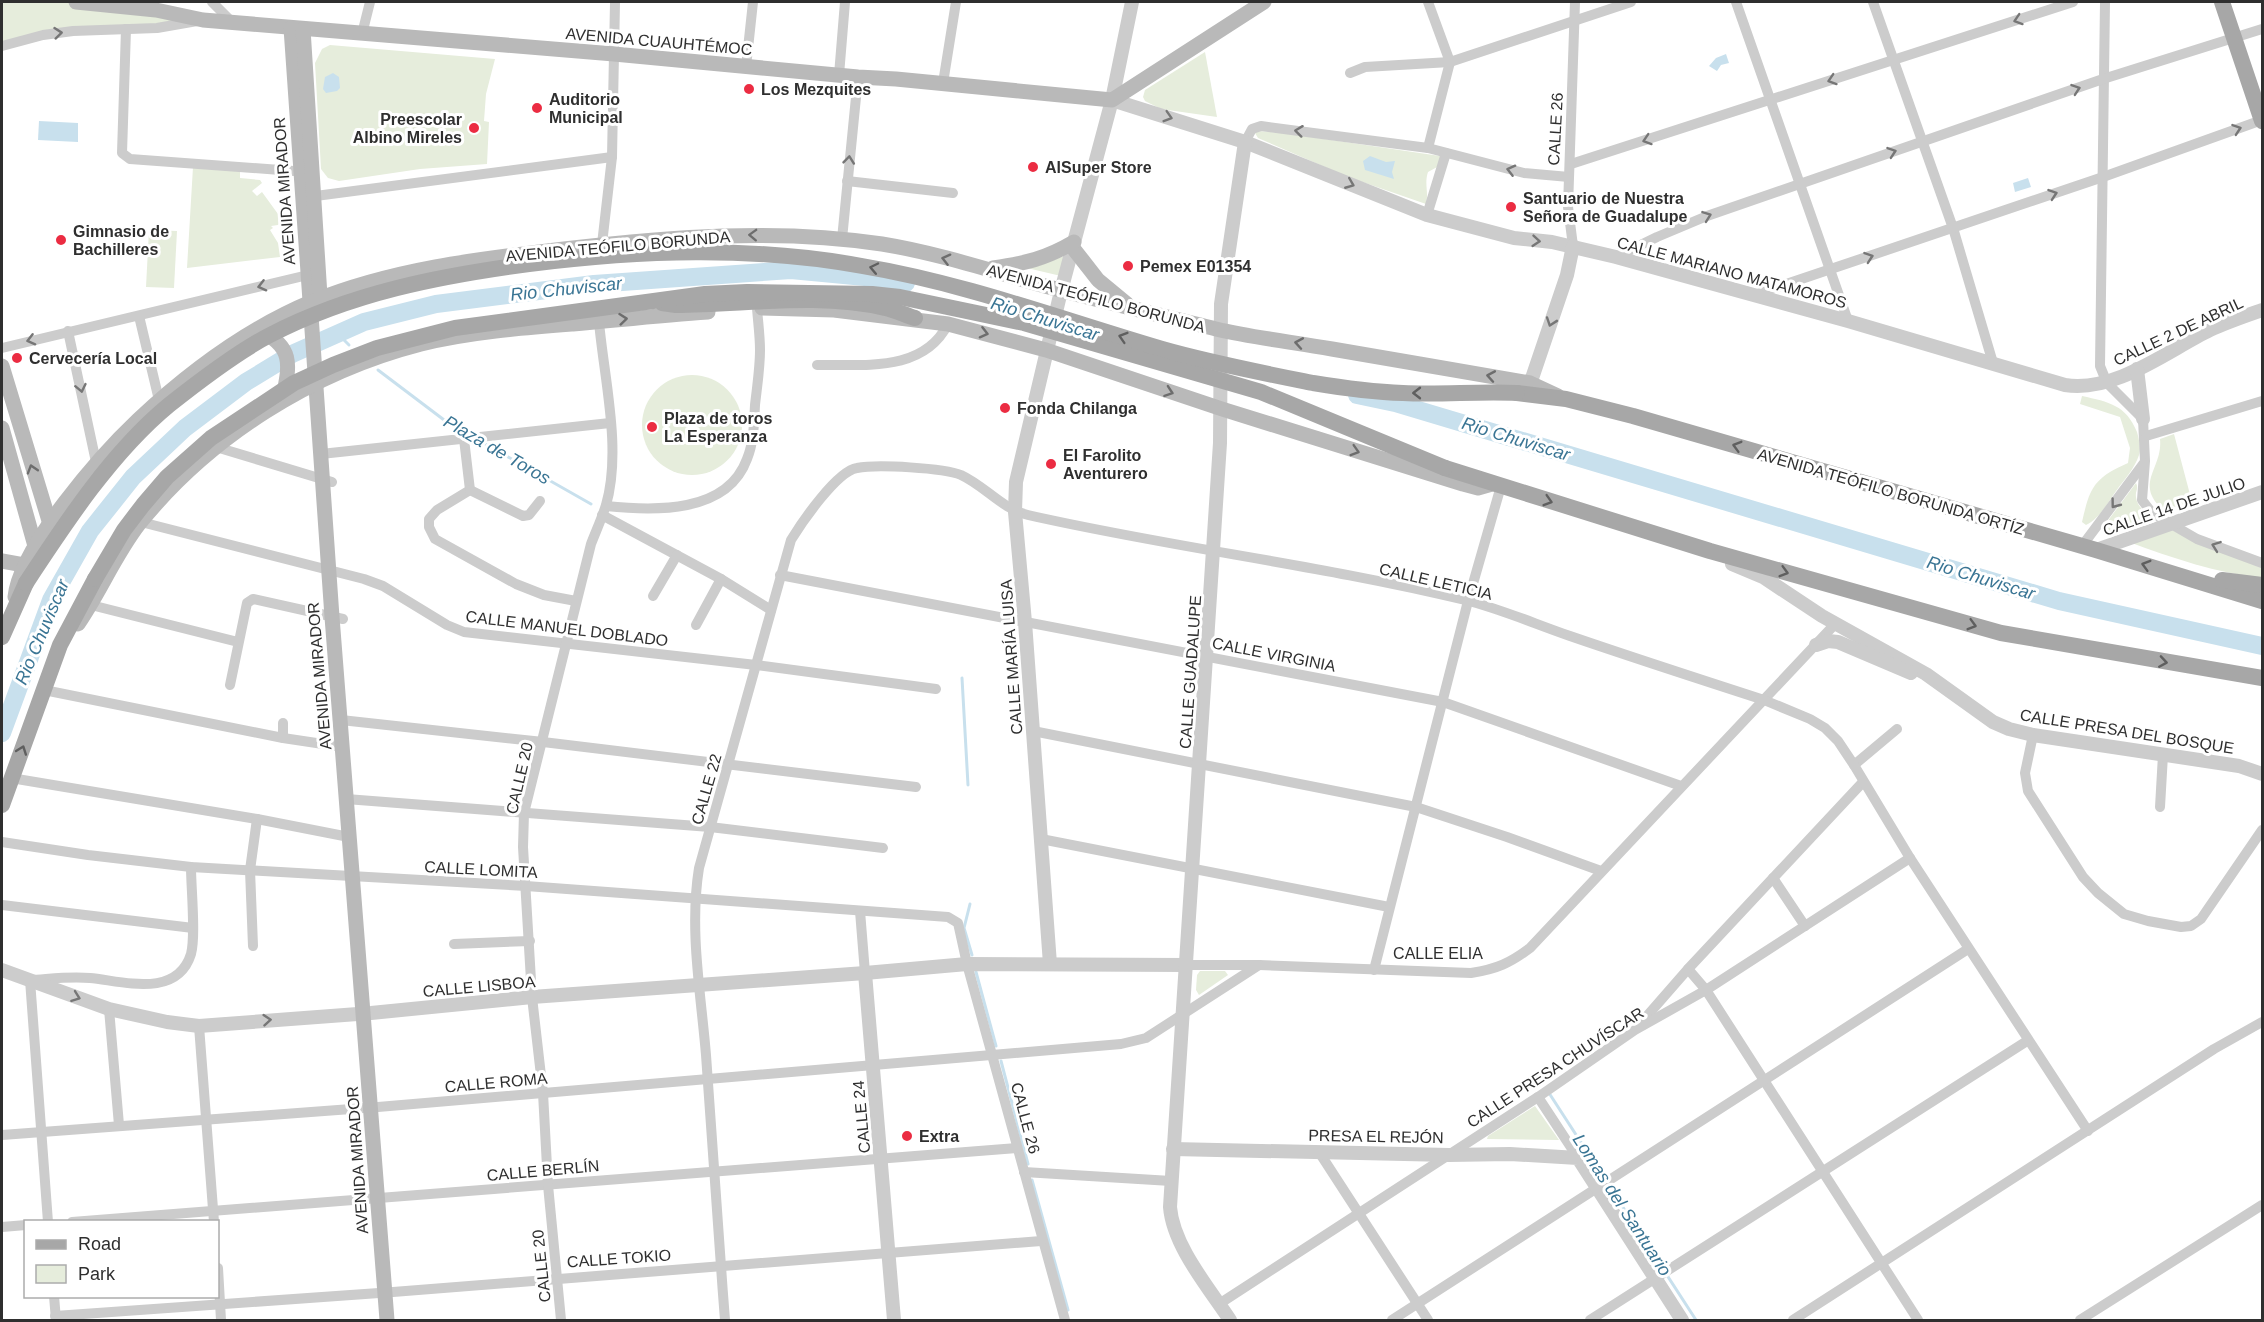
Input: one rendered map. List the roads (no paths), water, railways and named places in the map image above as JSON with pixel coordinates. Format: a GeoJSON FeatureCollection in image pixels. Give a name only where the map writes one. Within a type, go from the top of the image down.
{"type":"FeatureCollection","features":[{"type":"Feature","properties":{"kind":"main road","name":"AVENIDA CUAUHTÉMOC"},"geometry":{"type":"LineString","coordinates":[[76,2],[156,10],[203,20],[614,54],[1112,100]]}},
{"type":"Feature","properties":{"kind":"main road"},"geometry":{"type":"LineString","coordinates":[[1112,100],[1264,2]]}},
{"type":"Feature","properties":{"kind":"main road"},"geometry":{"type":"LineString","coordinates":[[2222,2],[2262,121]]}},
{"type":"Feature","properties":{"kind":"main road","name":"AVENIDA MIRADOR"},"geometry":{"type":"LineString","coordinates":[[297,28],[325,453],[367,1012],[389,1292],[395,1320]]}},
{"type":"Feature","properties":{"kind":"main road","name":"AVENIDA TEÓFILO BORUNDA"},"geometry":{"type":"LineString","coordinates":[[14,607],[16,588],[24,565],[35,546],[96,462],[159,399],[226,349],[315,301],[416,270],[449,263],[602,244],[742,235],[842,239],[888,245],[1220,330],[1525,390]]}},
{"type":"Feature","properties":{"kind":"main road"},"geometry":{"type":"LineString","coordinates":[[986,269],[1028,262],[1074,245],[1098,280],[1132,307]]}},
{"type":"Feature","properties":{"kind":"main road","name":"AVENIDA TEÓFILO BORUNDA ORTÍZ"},"geometry":{"type":"LineString","coordinates":[[2,637],[26,583],[87,495],[132,442],[166,408],[266,337],[336,306],[424,280],[521,265],[628,253],[692,251],[800,256],[864,266],[980,294],[1166,350],[1317,383],[1404,393],[1525,390],[1566,399],[1633,416],[2089,548],[2262,601]]}},
{"type":"Feature","properties":{"kind":"main road"},"geometry":{"type":"LineString","coordinates":[[2,805],[60,645],[95,579],[124,530],[167,477],[211,438],[294,383],[333,364],[377,348],[455,328],[705,294],[862,293],[900,297],[1024,322],[1261,392],[1445,468],[1710,551],[2001,633],[2262,678]]}},
{"type":"Feature","properties":{"kind":"main road"},"geometry":{"type":"LineString","coordinates":[[655,302],[684,305],[825,302],[880,307],[915,318]]}},
{"type":"Feature","properties":{"kind":"main road"},"geometry":{"type":"LineString","coordinates":[[60,645],[91,605],[125,544],[141,522],[175,485],[216,447],[283,401],[321,381],[362,363],[421,344],[471,335],[757,308],[834,310],[915,318],[948,324],[1046,350],[1222,409],[1463,484],[1478,488],[1496,485]]}},
{"type":"Feature","properties":{"kind":"main road"},"geometry":{"type":"LineString","coordinates":[[258,330],[280,342],[288,360],[283,401]]}},
{"type":"Feature","properties":{"kind":"main road"},"geometry":{"type":"LineString","coordinates":[[2,366],[50,525]]}},
{"type":"Feature","properties":{"kind":"main road"},"geometry":{"type":"LineString","coordinates":[[15,414],[2,430],[35,546]]}},
{"type":"Feature","properties":{"kind":"main road"},"geometry":{"type":"LineString","coordinates":[[2,561],[24,565]]}},
{"type":"Feature","properties":{"kind":"main road"},"geometry":{"type":"LineString","coordinates":[[2186,577],[2262,585]]}},
{"type":"Feature","properties":{"kind":"main road","name":"AVENIDA MIRADOR"},"geometry":{"type":"LineString","coordinates":[[346,721],[343,747],[351,799],[349,837],[357,878]]}},
{"type":"Feature","properties":{"kind":"main road","name":"AVENIDA MIRADOR"},"geometry":{"type":"LineString","coordinates":[[387,1320],[389,1292]]}},
{"type":"Feature","properties":{"kind":"street"},"geometry":{"type":"LineString","coordinates":[[212,2],[232,22]]}},
{"type":"Feature","properties":{"kind":"street"},"geometry":{"type":"LineString","coordinates":[[362,34],[370,2]]}},
{"type":"Feature","properties":{"kind":"street"},"geometry":{"type":"LineString","coordinates":[[602,244],[612,157],[615,2]]}},
{"type":"Feature","properties":{"kind":"street"},"geometry":{"type":"LineString","coordinates":[[746,67],[753,2]]}},
{"type":"Feature","properties":{"kind":"street"},"geometry":{"type":"LineString","coordinates":[[839,75],[845,2]]}},
{"type":"Feature","properties":{"kind":"street"},"geometry":{"type":"LineString","coordinates":[[943,83],[956,2]]}},
{"type":"Feature","properties":{"kind":"street","name":"CALLE MARÍA LUISA"},"geometry":{"type":"LineString","coordinates":[[1050,964],[1015,512],[1016,482],[1020,455],[1061,290],[1112,100],[1132,2]]}},
{"type":"Feature","properties":{"kind":"street"},"geometry":{"type":"LineString","coordinates":[[1428,2],[1450,62],[1428,148],[1524,173],[1569,177]]}},
{"type":"Feature","properties":{"kind":"street","name":"CALLE 26"},"geometry":{"type":"LineString","coordinates":[[1525,390],[1567,275],[1573,246],[1568,207],[1575,2]]}},
{"type":"Feature","properties":{"kind":"street"},"geometry":{"type":"LineString","coordinates":[[1350,73],[1365,67],[1450,62],[1631,2]]}},
{"type":"Feature","properties":{"kind":"street"},"geometry":{"type":"LineString","coordinates":[[1736,2],[1848,321]]}},
{"type":"Feature","properties":{"kind":"street"},"geometry":{"type":"LineString","coordinates":[[1873,2],[1953,228],[1993,363]]}},
{"type":"Feature","properties":{"kind":"street"},"geometry":{"type":"LineString","coordinates":[[1571,164],[2073,2]]}},
{"type":"Feature","properties":{"kind":"street"},"geometry":{"type":"LineString","coordinates":[[2104,2],[2103,177],[2098,356],[2107,383],[2143,419]]}},
{"type":"Feature","properties":{"kind":"street"},"geometry":{"type":"LineString","coordinates":[[2,46],[44,35],[157,28],[203,20]]}},
{"type":"Feature","properties":{"kind":"street"},"geometry":{"type":"LineString","coordinates":[[126,29],[122,153],[124,157],[306,172]]}},
{"type":"Feature","properties":{"kind":"street"},"geometry":{"type":"LineString","coordinates":[[1616,257],[1707,216],[2103,80],[2262,29]]}},
{"type":"Feature","properties":{"kind":"street"},"geometry":{"type":"LineString","coordinates":[[842,239],[858,77]]}},
{"type":"Feature","properties":{"kind":"street","name":"CALLE MARIANO MATAMOROS"},"geometry":{"type":"LineString","coordinates":[[1112,100],[1245,142],[1427,215],[1514,238],[1573,246],[1616,257],[1848,321],[2066,385],[2080,388],[2107,383]]}},
{"type":"Feature","properties":{"kind":"street"},"geometry":{"type":"LineString","coordinates":[[1753,295],[2262,121]]}},
{"type":"Feature","properties":{"kind":"street","name":"CALLE GUADALUPE"},"geometry":{"type":"LineString","coordinates":[[1219,1304],[1178,1239],[1171,1221],[1171,1181],[1208,657],[1222,409],[1220,330],[1225,265],[1245,142],[1252,129],[1261,126],[1428,148]]}},
{"type":"Feature","properties":{"kind":"street"},"geometry":{"type":"LineString","coordinates":[[1427,215],[1446,153]]}},
{"type":"Feature","properties":{"kind":"street"},"geometry":{"type":"LineString","coordinates":[[308,197],[612,157]]}},
{"type":"Feature","properties":{"kind":"street"},"geometry":{"type":"LineString","coordinates":[[847,181],[953,193]]}},
{"type":"Feature","properties":{"kind":"street"},"geometry":{"type":"LineString","coordinates":[[2,348],[313,274]]}},
{"type":"Feature","properties":{"kind":"street"},"geometry":{"type":"LineString","coordinates":[[604,510],[669,507],[704,501],[723,492],[734,482],[747,461],[752,443],[760,351],[757,308]]}},
{"type":"Feature","properties":{"kind":"street","name":"CALLE 2 DE ABRIL"},"geometry":{"type":"LineString","coordinates":[[2107,383],[2211,330],[2262,310]]}},
{"type":"Feature","properties":{"kind":"street"},"geometry":{"type":"LineString","coordinates":[[139,316],[159,399]]}},
{"type":"Feature","properties":{"kind":"street","name":"CALLE 20"},"geometry":{"type":"LineString","coordinates":[[561,1320],[548,1185],[543,1093],[532,997],[524,813],[591,544],[604,510],[612,455],[599,322]]}},
{"type":"Feature","properties":{"kind":"street"},"geometry":{"type":"LineString","coordinates":[[818,365],[889,363],[908,359],[926,352],[940,339],[948,324]]}},
{"type":"Feature","properties":{"kind":"street"},"geometry":{"type":"LineString","coordinates":[[68,331],[96,462]]}},
{"type":"Feature","properties":{"kind":"street"},"geometry":{"type":"LineString","coordinates":[[2137,369],[2146,436],[2142,501],[2152,513],[2198,539],[2262,563]]}},
{"type":"Feature","properties":{"kind":"street"},"geometry":{"type":"LineString","coordinates":[[2146,436],[2262,401]]}},
{"type":"Feature","properties":{"kind":"street"},"geometry":{"type":"LineString","coordinates":[[325,453],[610,423]]}},
{"type":"Feature","properties":{"kind":"street"},"geometry":{"type":"LineString","coordinates":[[464,439],[470,490]]}},
{"type":"Feature","properties":{"kind":"street"},"geometry":{"type":"LineString","coordinates":[[216,447],[327,480]]}},
{"type":"Feature","properties":{"kind":"street"},"geometry":{"type":"LineString","coordinates":[[2089,548],[2145,460]]}},
{"type":"Feature","properties":{"kind":"street","name":"CALLE 22"},"geometry":{"type":"LineString","coordinates":[[725,1320],[695,897],[699,868],[710,827],[791,540],[802,522],[843,475],[853,468],[869,466],[946,471],[960,475],[1015,512]]}},
{"type":"Feature","properties":{"kind":"street"},"geometry":{"type":"LineString","coordinates":[[1374,970],[1496,485]]}},
{"type":"Feature","properties":{"kind":"street"},"geometry":{"type":"LineString","coordinates":[[470,490],[523,516],[528,515],[540,501]]}},
{"type":"Feature","properties":{"kind":"street"},"geometry":{"type":"LineString","coordinates":[[470,490],[437,510],[429,519],[429,527],[435,539],[516,584],[544,595],[576,602]]}},
{"type":"Feature","properties":{"kind":"street","name":"CALLE 14 DE JULIO"},"geometry":{"type":"LineString","coordinates":[[2089,548],[2172,524],[2262,492]]}},
{"type":"Feature","properties":{"kind":"street"},"geometry":{"type":"LineString","coordinates":[[604,510],[771,610]]}},
{"type":"Feature","properties":{"kind":"street","name":"CALLE LETICIA"},"geometry":{"type":"LineString","coordinates":[[1015,512],[1110,533],[1468,601],[1764,700],[1810,719],[1825,728],[1838,741],[1968,949],[2088,1131]]}},
{"type":"Feature","properties":{"kind":"street","name":"CALLE MANUEL DOBLADO"},"geometry":{"type":"LineString","coordinates":[[141,522],[334,571],[382,586],[447,625],[464,632],[756,665],[936,689]]}},
{"type":"Feature","properties":{"kind":"street","name":"CALLE PRESA DEL BOSQUE"},"geometry":{"type":"LineString","coordinates":[[1628,525],[1638,535],[1728,562],[1763,577],[1836,623],[1947,687],[2000,726],[2033,735],[2239,766],[2262,774]]}},
{"type":"Feature","properties":{"kind":"street"},"geometry":{"type":"LineString","coordinates":[[653,596],[677,555]]}},
{"type":"Feature","properties":{"kind":"street","name":"CALLE VIRGINIA"},"geometry":{"type":"LineString","coordinates":[[780,575],[1443,702],[1681,786]]}},
{"type":"Feature","properties":{"kind":"street"},"geometry":{"type":"LineString","coordinates":[[696,625],[721,579]]}},
{"type":"Feature","properties":{"kind":"street"},"geometry":{"type":"LineString","coordinates":[[230,685],[247,603],[253,598],[338,618]]}},
{"type":"Feature","properties":{"kind":"street"},"geometry":{"type":"LineString","coordinates":[[91,605],[238,642]]}},
{"type":"Feature","properties":{"kind":"street","name":"CALLE ELIA"},"geometry":{"type":"LineString","coordinates":[[967,964],[1259,965],[1472,973],[1487,971],[1509,963],[1530,948],[1836,623]]}},
{"type":"Feature","properties":{"kind":"street"},"geometry":{"type":"LineString","coordinates":[[1816,645],[1828,641],[1838,642],[1947,687]]}},
{"type":"Feature","properties":{"kind":"street"},"geometry":{"type":"LineString","coordinates":[[44,690],[283,738],[343,747]]}},
{"type":"Feature","properties":{"kind":"street"},"geometry":{"type":"LineString","coordinates":[[346,721],[543,742],[916,788]]}},
{"type":"Feature","properties":{"kind":"street"},"geometry":{"type":"LineString","coordinates":[[283,723],[283,738]]}},
{"type":"Feature","properties":{"kind":"street"},"geometry":{"type":"LineString","coordinates":[[1854,765],[1897,729]]}},
{"type":"Feature","properties":{"kind":"street"},"geometry":{"type":"LineString","coordinates":[[1033,731],[1416,807],[1601,871]]}},
{"type":"Feature","properties":{"kind":"street"},"geometry":{"type":"LineString","coordinates":[[2033,735],[2025,773],[2028,791],[2083,877],[2098,893],[2124,914],[2181,927],[2191,926],[2201,919],[2262,830]]}},
{"type":"Feature","properties":{"kind":"street"},"geometry":{"type":"LineString","coordinates":[[2160,807],[2163,755]]}},
{"type":"Feature","properties":{"kind":"street"},"geometry":{"type":"LineString","coordinates":[[12,778],[257,819],[349,837]]}},
{"type":"Feature","properties":{"kind":"street"},"geometry":{"type":"LineString","coordinates":[[1635,1030],[1688,969],[1863,782]]}},
{"type":"Feature","properties":{"kind":"street"},"geometry":{"type":"LineString","coordinates":[[351,799],[710,827],[883,848]]}},
{"type":"Feature","properties":{"kind":"street"},"geometry":{"type":"LineString","coordinates":[[253,946],[250,870],[257,819]]}},
{"type":"Feature","properties":{"kind":"street"},"geometry":{"type":"LineString","coordinates":[[1041,839],[1389,907]]}},
{"type":"Feature","properties":{"kind":"street","name":"CALLE LOMITA"},"geometry":{"type":"LineString","coordinates":[[2,842],[191,867],[695,897],[948,917],[958,923]]}},
{"type":"Feature","properties":{"kind":"street","name":"CALLE PRESA CHUVÍSCAR"},"geometry":{"type":"LineString","coordinates":[[1219,1304],[1539,1097],[1635,1030],[1706,990],[1910,858]]}},
{"type":"Feature","properties":{"kind":"street"},"geometry":{"type":"LineString","coordinates":[[48,1220],[30,980],[87,978],[149,985],[166,982],[178,973],[191,954],[193,928],[191,867]]}},
{"type":"Feature","properties":{"kind":"street"},"geometry":{"type":"LineString","coordinates":[[1773,878],[1805,926]]}},
{"type":"Feature","properties":{"kind":"street"},"geometry":{"type":"LineString","coordinates":[[2,905],[193,928]]}},
{"type":"Feature","properties":{"kind":"street","name":"CALLE 24"},"geometry":{"type":"LineString","coordinates":[[860,911],[894,1320]]}},
{"type":"Feature","properties":{"kind":"street","name":"CALLE 26"},"geometry":{"type":"LineString","coordinates":[[958,923],[1041,1241],[1065,1320]]}},
{"type":"Feature","properties":{"kind":"street"},"geometry":{"type":"LineString","coordinates":[[454,944],[530,941]]}},
{"type":"Feature","properties":{"kind":"street"},"geometry":{"type":"LineString","coordinates":[[1392,1320],[1968,949]]}},
{"type":"Feature","properties":{"kind":"street","name":"CALLE LISBOA"},"geometry":{"type":"LineString","coordinates":[[2,970],[110,1009],[167,1022],[200,1026],[532,997],[967,964]]}},
{"type":"Feature","properties":{"kind":"street","name":"CALLE ROMA"},"geometry":{"type":"LineString","coordinates":[[2,1135],[375,1107],[1121,1044],[1146,1038],[1259,965]]}},
{"type":"Feature","properties":{"kind":"street"},"geometry":{"type":"LineString","coordinates":[[1688,969],[1706,990],[1918,1320]]}},
{"type":"Feature","properties":{"kind":"street"},"geometry":{"type":"LineString","coordinates":[[110,1009],[119,1125]]}},
{"type":"Feature","properties":{"kind":"street"},"geometry":{"type":"LineString","coordinates":[[1792,1320],[2214,1049],[2262,1022]]}},
{"type":"Feature","properties":{"kind":"street"},"geometry":{"type":"LineString","coordinates":[[200,1026],[214,1220]]}},
{"type":"Feature","properties":{"kind":"street"},"geometry":{"type":"LineString","coordinates":[[1590,1320],[2027,1041]]}},
{"type":"Feature","properties":{"kind":"street"},"geometry":{"type":"LineString","coordinates":[[1539,1097],[1682,1320]]}},
{"type":"Feature","properties":{"kind":"street","name":"CALLE BERLÍN"},"geometry":{"type":"LineString","coordinates":[[85,1220],[1017,1148]]}},
{"type":"Feature","properties":{"kind":"street","name":"PRESA EL REJÓN"},"geometry":{"type":"LineString","coordinates":[[1173,1149],[1449,1155],[1510,1154],[1578,1158]]}},
{"type":"Feature","properties":{"kind":"street"},"geometry":{"type":"LineString","coordinates":[[1319,1152],[1428,1320]]}},
{"type":"Feature","properties":{"kind":"street"},"geometry":{"type":"LineString","coordinates":[[1024,1172],[1171,1181]]}},
{"type":"Feature","properties":{"kind":"street"},"geometry":{"type":"LineString","coordinates":[[2080,1320],[2262,1205]]}},
{"type":"Feature","properties":{"kind":"street"},"geometry":{"type":"LineString","coordinates":[[2,1227],[24,1225]]}},
{"type":"Feature","properties":{"kind":"street","name":"CALLE TOKIO"},"geometry":{"type":"LineString","coordinates":[[56,1318],[220,1303],[1041,1241]]}},
{"type":"Feature","properties":{"kind":"street"},"geometry":{"type":"LineString","coordinates":[[219,1286],[221,1320]]}},
{"type":"Feature","properties":{"kind":"street"},"geometry":{"type":"LineString","coordinates":[[54,1298],[56,1318]]}},
{"type":"Feature","properties":{"kind":"street"},"geometry":{"type":"LineString","coordinates":[[1219,1304],[1230,1320]]}},
{"type":"Feature","properties":{"kind":"water"},"geometry":{"type":"Polygon","coordinates":[[[1726,54],[1729,63],[1721,65],[1717,71],[1709,66],[1716,58],[1726,54]]]}},
{"type":"Feature","properties":{"kind":"water"},"geometry":{"type":"Polygon","coordinates":[[[333,73],[339,77],[340,88],[337,91],[326,93],[323,89],[325,77],[333,73]]]}},
{"type":"Feature","properties":{"kind":"water"},"geometry":{"type":"Polygon","coordinates":[[[39,121],[78,123],[78,142],[38,140],[39,121]]]}},
{"type":"Feature","properties":{"kind":"water"},"geometry":{"type":"Polygon","coordinates":[[[1370,156],[1386,162],[1395,161],[1392,172],[1394,179],[1365,170],[1363,161],[1370,156]]]}},
{"type":"Feature","properties":{"kind":"water"},"geometry":{"type":"Polygon","coordinates":[[[2028,178],[2031,187],[2015,192],[2013,183],[2028,178]]]}},
{"type":"Feature","properties":{"kind":"waterway","name":"Rio Chuviscar"},"geometry":{"type":"LineString","coordinates":[[2,733],[51,600],[90,531],[133,477],[185,428],[246,382],[292,354],[364,322],[436,304],[594,284],[791,270],[906,283]]}},
{"type":"Feature","properties":{"kind":"waterway","name":"Plaza de Toros"},"geometry":{"type":"LineString","coordinates":[[338,334],[349,345]]}},
{"type":"Feature","properties":{"kind":"waterway","name":"Plaza de Toros"},"geometry":{"type":"LineString","coordinates":[[378,370],[456,429],[466,434]]}},
{"type":"Feature","properties":{"kind":"waterway","name":"Rio Chuviscar"},"geometry":{"type":"LineString","coordinates":[[1357,395],[1395,403],[2059,601],[2262,646]]}},
{"type":"Feature","properties":{"kind":"waterway","name":"Plaza de Toros"},"geometry":{"type":"LineString","coordinates":[[480,441],[591,504]]}},
{"type":"Feature","properties":{"kind":"waterway","name":"Plaza de Toros"},"geometry":{"type":"LineString","coordinates":[[962,678],[968,785]]}},
{"type":"Feature","properties":{"kind":"waterway","name":"Plaza de Toros"},"geometry":{"type":"LineString","coordinates":[[970,904],[964,928],[972,955]]}},
{"type":"Feature","properties":{"kind":"waterway","name":"Plaza de Toros"},"geometry":{"type":"LineString","coordinates":[[976,972],[996,1046]]}},
{"type":"Feature","properties":{"kind":"waterway","name":"Plaza de Toros"},"geometry":{"type":"LineString","coordinates":[[1001,1061],[1028,1164]]}},
{"type":"Feature","properties":{"kind":"waterway","name":"Lomas del Santuario"},"geometry":{"type":"LineString","coordinates":[[1549,1093],[1696,1320]]}},
{"type":"Feature","properties":{"kind":"waterway","name":"Plaza de Toros"},"geometry":{"type":"LineString","coordinates":[[1032,1180],[1068,1310]]}},
{"type":"Feature","properties":{"kind":"place","name":"Los Mezquites"},"geometry":{"type":"Point","coordinates":[749,89]}},
{"type":"Feature","properties":{"kind":"place","name":"Auditorio Municipal"},"geometry":{"type":"Point","coordinates":[537,108]}},
{"type":"Feature","properties":{"kind":"place","name":"Preescolar Albino Mireles"},"geometry":{"type":"Point","coordinates":[474,128]}},
{"type":"Feature","properties":{"kind":"place","name":"AlSuper Store"},"geometry":{"type":"Point","coordinates":[1033,167]}},
{"type":"Feature","properties":{"kind":"place","name":"Santuario de Nuestra Señora de Guadalupe"},"geometry":{"type":"Point","coordinates":[1511,207]}},
{"type":"Feature","properties":{"kind":"place","name":"Gimnasio de Bachilleres"},"geometry":{"type":"Point","coordinates":[61,240]}},
{"type":"Feature","properties":{"kind":"place","name":"Pemex E01354"},"geometry":{"type":"Point","coordinates":[1128,266]}},
{"type":"Feature","properties":{"kind":"place","name":"Cervecería Local"},"geometry":{"type":"Point","coordinates":[17,358]}},
{"type":"Feature","properties":{"kind":"place","name":"Fonda Chilanga"},"geometry":{"type":"Point","coordinates":[1005,408]}},
{"type":"Feature","properties":{"kind":"place","name":"Plaza de toros La Esperanza"},"geometry":{"type":"Point","coordinates":[652,427]}},
{"type":"Feature","properties":{"kind":"place","name":"El Farolito Aventurero"},"geometry":{"type":"Point","coordinates":[1051,464]}},
{"type":"Feature","properties":{"kind":"place","name":"Extra"},"geometry":{"type":"Point","coordinates":[907,1136]}}]}
